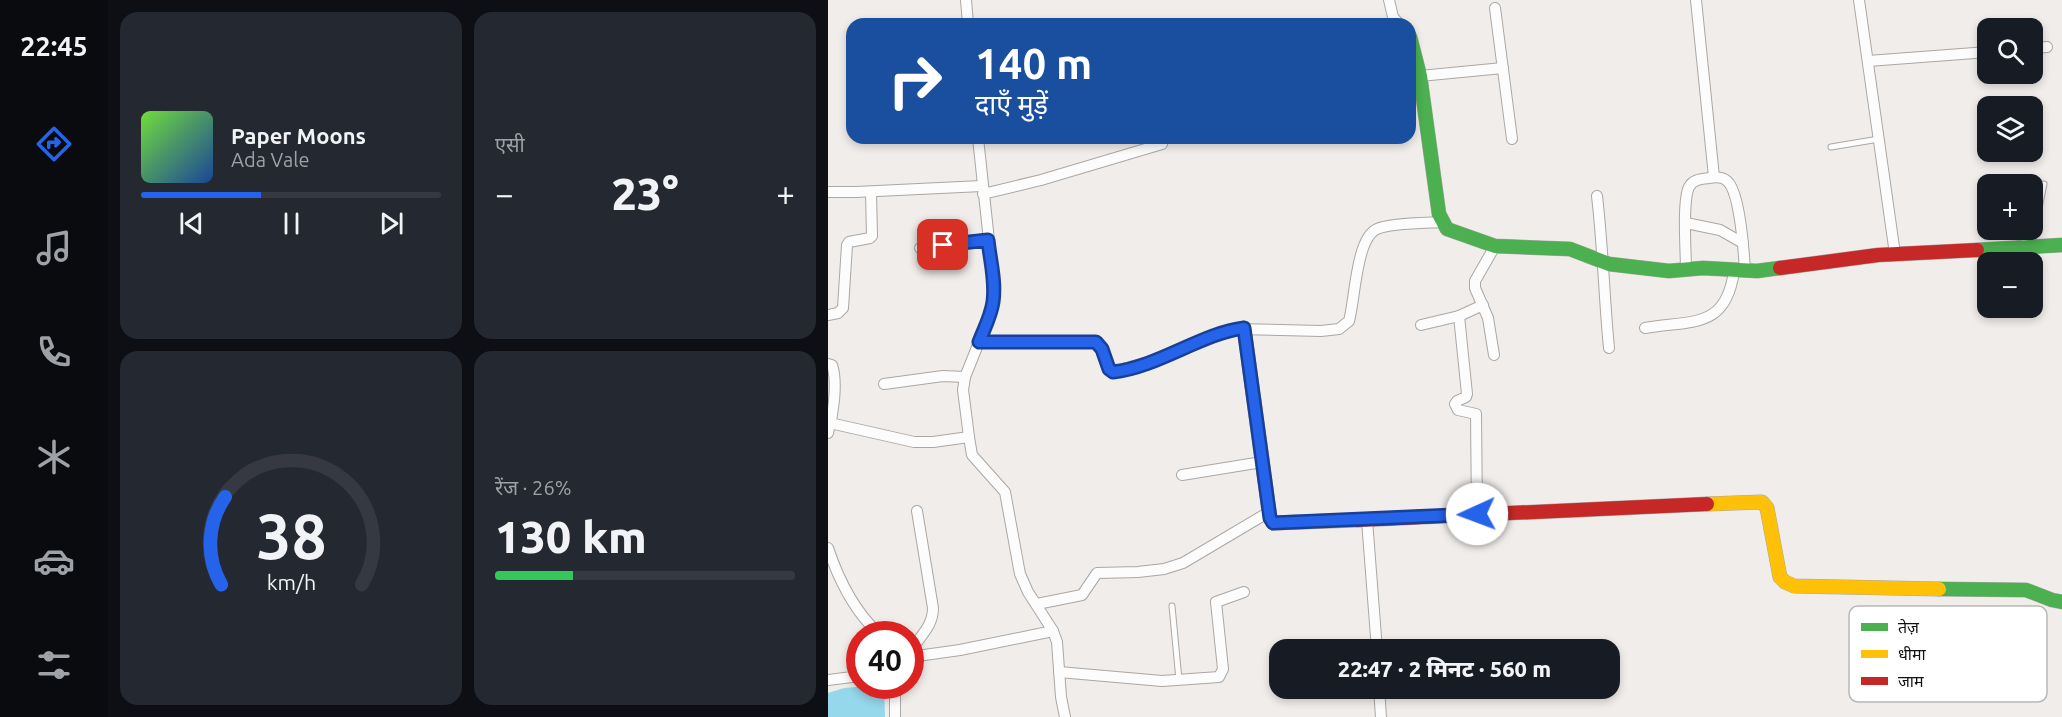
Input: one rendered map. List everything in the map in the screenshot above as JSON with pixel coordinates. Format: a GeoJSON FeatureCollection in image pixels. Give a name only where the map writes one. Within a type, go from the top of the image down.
{"type":"FeatureCollection","features":[{"type":"Feature","properties":{"kind":"street"},"geometry":{"type":"LineString","coordinates":[[966,0],[968,18]]}},
{"type":"Feature","properties":{"kind":"street"},"geometry":{"type":"LineString","coordinates":[[1389,0],[1394,18]]}},
{"type":"Feature","properties":{"kind":"street"},"geometry":{"type":"LineString","coordinates":[[1696,0],[1714,177]]}},
{"type":"Feature","properties":{"kind":"street"},"geometry":{"type":"LineString","coordinates":[[1859,0],[1895,254]]}},
{"type":"Feature","properties":{"kind":"street"},"geometry":{"type":"LineString","coordinates":[[1495,8],[1512,139]]}},
{"type":"Feature","properties":{"kind":"street"},"geometry":{"type":"LineString","coordinates":[[2043,47],[2047,47]]}},
{"type":"Feature","properties":{"kind":"street"},"geometry":{"type":"LineString","coordinates":[[1868,61],[1977,53]]}},
{"type":"Feature","properties":{"kind":"street"},"geometry":{"type":"LineString","coordinates":[[1416,60],[1439,214],[1448,229],[1495,246],[1570,249],[1616,265],[1740,271],[1776,270],[1861,256],[2062,245]]}},
{"type":"Feature","properties":{"kind":"street"},"geometry":{"type":"LineString","coordinates":[[1420,76],[1503,68]]}},
{"type":"Feature","properties":{"kind":"street"},"geometry":{"type":"LineString","coordinates":[[978,144],[993,302],[965,377],[963,390],[969,437],[972,455],[1005,492],[1020,574],[1057,642],[1065,717]]}},
{"type":"Feature","properties":{"kind":"street"},"geometry":{"type":"LineString","coordinates":[[828,192],[982,190],[1033,182],[1162,144]]}},
{"type":"Feature","properties":{"kind":"street"},"geometry":{"type":"LineString","coordinates":[[1645,328],[1713,315],[1724,304],[1730,293],[1740,271],[1743,243],[1732,186],[1724,178],[1695,180],[1688,188],[1686,270]]}},
{"type":"Feature","properties":{"kind":"street"},"geometry":{"type":"LineString","coordinates":[[828,315],[838,313],[843,308],[847,245],[872,236],[871,192]]}},
{"type":"Feature","properties":{"kind":"street"},"geometry":{"type":"LineString","coordinates":[[1597,196],[1609,348]]}},
{"type":"Feature","properties":{"kind":"street"},"geometry":{"type":"LineString","coordinates":[[979,342],[1096,342],[1102,349],[1109,369],[1113,372],[1165,357],[1221,334],[1244,328],[1310,331],[1339,329],[1349,321],[1358,270],[1366,241],[1372,232],[1383,227],[1443,222]]}},
{"type":"Feature","properties":{"kind":"street"},"geometry":{"type":"LineString","coordinates":[[1686,223],[1720,230],[1743,243]]}},
{"type":"Feature","properties":{"kind":"street"},"geometry":{"type":"LineString","coordinates":[[920,248],[988,240]]}},
{"type":"Feature","properties":{"kind":"street"},"geometry":{"type":"LineString","coordinates":[[1494,355],[1492,333],[1475,288],[1475,281],[1495,246]]}},
{"type":"Feature","properties":{"kind":"street"},"geometry":{"type":"LineString","coordinates":[[1421,325],[1459,316],[1483,305]]}},
{"type":"Feature","properties":{"kind":"street"},"geometry":{"type":"LineString","coordinates":[[1459,316],[1467,394],[1455,404],[1458,410],[1476,414],[1477,514]]}},
{"type":"Feature","properties":{"kind":"street"},"geometry":{"type":"LineString","coordinates":[[1244,328],[1269,512],[1273,523],[1761,502],[1767,508],[1780,577],[1794,586],[2026,590],[2036,592],[2049,601],[2062,602]]}},
{"type":"Feature","properties":{"kind":"street"},"geometry":{"type":"LineString","coordinates":[[828,363],[832,365],[834,377],[829,428],[914,442],[969,437]]}},
{"type":"Feature","properties":{"kind":"street"},"geometry":{"type":"LineString","coordinates":[[884,384],[943,376],[965,377]]}},
{"type":"Feature","properties":{"kind":"street"},"geometry":{"type":"LineString","coordinates":[[1182,475],[1262,462]]}},
{"type":"Feature","properties":{"kind":"street"},"geometry":{"type":"LineString","coordinates":[[917,511],[933,609],[933,617],[924,633]]}},
{"type":"Feature","properties":{"kind":"street"},"geometry":{"type":"LineString","coordinates":[[1037,604],[1082,595],[1094,576],[1101,571],[1138,572],[1164,569],[1183,563],[1269,512]]}},
{"type":"Feature","properties":{"kind":"street"},"geometry":{"type":"LineString","coordinates":[[1367,520],[1376,639]]}},
{"type":"Feature","properties":{"kind":"street"},"geometry":{"type":"LineString","coordinates":[[828,548],[836,572],[852,601],[868,621]]}},
{"type":"Feature","properties":{"kind":"street"},"geometry":{"type":"LineString","coordinates":[[1059,672],[1143,680],[1214,678],[1222,673],[1222,647],[1215,606],[1220,600],[1244,592]]}},
{"type":"Feature","properties":{"kind":"street"},"geometry":{"type":"LineString","coordinates":[[924,654],[1053,631]]}},
{"type":"Feature","properties":{"kind":"street"},"geometry":{"type":"LineString","coordinates":[[828,680],[846,678]]}},
{"type":"Feature","properties":{"kind":"street"},"geometry":{"type":"LineString","coordinates":[[895,699],[895,717]]}},
{"type":"Feature","properties":{"kind":"street"},"geometry":{"type":"LineString","coordinates":[[1380,699],[1381,717]]}},
{"type":"Feature","properties":{"kind":"lane"},"geometry":{"type":"LineString","coordinates":[[1831,147],[1879,139]]}},
{"type":"Feature","properties":{"kind":"lane"},"geometry":{"type":"LineString","coordinates":[[2043,189],[2044,184]]}},
{"type":"Feature","properties":{"kind":"lane"},"geometry":{"type":"LineString","coordinates":[[2021,247],[2025,240]]}},
{"type":"Feature","properties":{"kind":"lane"},"geometry":{"type":"LineString","coordinates":[[1172,606],[1179,680]]}},
{"type":"Feature","properties":{"kind":"water"},"geometry":{"type":"Polygon","coordinates":[[[846,688],[846,699],[884,699],[885,717],[828,717],[828,693],[846,688]]]}},
{"type":"Feature","properties":{"kind":"traffic: fast"},"geometry":{"type":"LineString","coordinates":[[1416,60],[1439,214],[1447,229],[1495,246],[1570,249],[1609,264],[1669,271],[1703,268],[1757,271],[1780,268]]}},
{"type":"Feature","properties":{"kind":"traffic: fast"},"geometry":{"type":"LineString","coordinates":[[1977,250],[2062,245]]}},
{"type":"Feature","properties":{"kind":"traffic: fast"},"geometry":{"type":"LineString","coordinates":[[1939,589],[2026,590],[2062,602]]}},
{"type":"Feature","properties":{"kind":"traffic: slow"},"geometry":{"type":"LineString","coordinates":[[1244,328],[1270,518],[1273,523],[1358,520]]}},
{"type":"Feature","properties":{"kind":"traffic: slow"},"geometry":{"type":"LineString","coordinates":[[1707,504],[1762,502],[1767,508],[1780,577],[1794,586],[1939,589]]}},
{"type":"Feature","properties":{"kind":"traffic: jam"},"geometry":{"type":"LineString","coordinates":[[1780,268],[1878,255],[1977,250]]}},
{"type":"Feature","properties":{"kind":"traffic: jam"},"geometry":{"type":"LineString","coordinates":[[1358,520],[1707,504]]}},
{"type":"Feature","properties":{"kind":"route"},"geometry":{"type":"LineString","coordinates":[[943,245],[988,240],[993,302],[979,342],[1096,342],[1102,349],[1109,369],[1113,372],[1165,357],[1221,334],[1244,328],[1270,518],[1273,523],[1477,514]]}}]}
